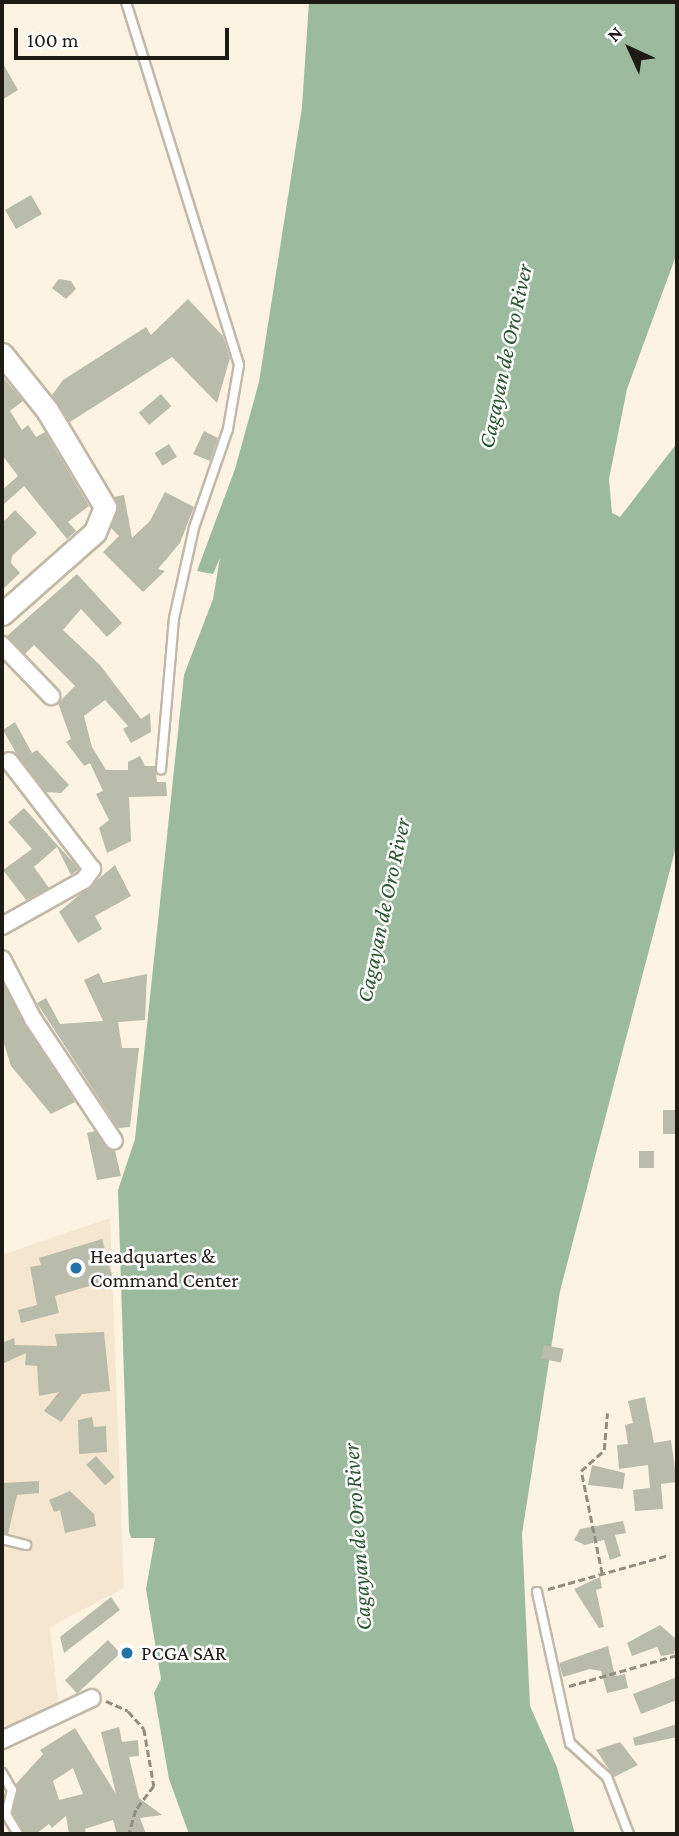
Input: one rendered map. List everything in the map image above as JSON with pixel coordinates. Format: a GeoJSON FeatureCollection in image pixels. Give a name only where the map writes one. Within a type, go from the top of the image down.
{"type":"FeatureCollection","features":[{"type":"Feature","properties":{"kind":"street"},"geometry":{"type":"LineString","coordinates":[[2,354],[47,410],[105,508],[95,532],[2,614]]}},
{"type":"Feature","properties":{"kind":"street"},"geometry":{"type":"LineString","coordinates":[[2,645],[51,696]]}},
{"type":"Feature","properties":{"kind":"street"},"geometry":{"type":"LineString","coordinates":[[2,926],[84,880],[92,869],[9,761]]}},
{"type":"Feature","properties":{"kind":"street"},"geometry":{"type":"LineString","coordinates":[[2,959],[33,1019],[114,1141]]}},
{"type":"Feature","properties":{"kind":"street"},"geometry":{"type":"LineString","coordinates":[[2,1740],[51,1712],[92,1698]]}},
{"type":"Feature","properties":{"kind":"lane"},"geometry":{"type":"LineString","coordinates":[[126,2],[239,365],[228,429],[194,528],[173,618],[161,769]]}},
{"type":"Feature","properties":{"kind":"lane"},"geometry":{"type":"LineString","coordinates":[[2,1539],[26,1545]]}},
{"type":"Feature","properties":{"kind":"lane"},"geometry":{"type":"LineString","coordinates":[[537,1592],[556,1690],[570,1743],[607,1777],[629,1834]]}},
{"type":"Feature","properties":{"kind":"lane"},"geometry":{"type":"LineString","coordinates":[[2,1773],[12,1790],[6,1814],[18,1834]]}},
{"type":"Feature","properties":{"kind":"path"},"geometry":{"type":"LineString","coordinates":[[602,1574],[581,1471],[604,1450],[607,1413]]}},
{"type":"Feature","properties":{"kind":"path"},"geometry":{"type":"LineString","coordinates":[[537,1592],[669,1555]]}},
{"type":"Feature","properties":{"kind":"path"},"geometry":{"type":"LineString","coordinates":[[556,1690],[677,1656]]}},
{"type":"Feature","properties":{"kind":"path"},"geometry":{"type":"LineString","coordinates":[[92,1698],[128,1711],[144,1729],[154,1786],[136,1810],[129,1834]]}},
{"type":"Feature","properties":{"kind":"shaded area"},"geometry":{"type":"Polygon","coordinates":[[[110,1218],[124,1588],[50,1627],[58,1702],[10,1732],[2,1719],[2,1255],[110,1218]]]}},
{"type":"Feature","properties":{"kind":"water","name":"Cagayan de Oro River"},"geometry":{"type":"Polygon","coordinates":[[[309,2],[677,2],[677,253],[627,389],[609,479],[612,513],[620,517],[677,443],[677,843],[560,1291],[522,1534],[530,1706],[557,1767],[575,1834],[189,1834],[169,1779],[154,1693],[161,1679],[146,1589],[155,1538],[131,1538],[129,1531],[118,1190],[135,1139],[184,675],[213,599],[220,558],[213,574],[197,571],[235,469],[259,382],[302,107],[309,2]]]}},
{"type":"Feature","properties":{"kind":"building"},"geometry":{"type":"Polygon","coordinates":[[[2,62],[18,90],[2,100],[2,62]]]}},
{"type":"Feature","properties":{"kind":"building"},"geometry":{"type":"Polygon","coordinates":[[[31,195],[42,214],[16,229],[5,210],[31,195]]]}},
{"type":"Feature","properties":{"kind":"building"},"geometry":{"type":"Polygon","coordinates":[[[59,279],[71,281],[76,289],[66,299],[52,288],[59,279]]]}},
{"type":"Feature","properties":{"kind":"building"},"geometry":{"type":"Polygon","coordinates":[[[188,299],[223,336],[230,358],[217,403],[172,357],[70,422],[52,395],[63,380],[146,327],[151,335],[188,299]]]}},
{"type":"Feature","properties":{"kind":"building"},"geometry":{"type":"Polygon","coordinates":[[[2,376],[23,401],[10,411],[22,430],[28,425],[36,437],[45,432],[89,506],[68,522],[76,531],[67,539],[24,486],[2,506],[2,490],[18,476],[2,455],[2,376]]]}},
{"type":"Feature","properties":{"kind":"building"},"geometry":{"type":"Polygon","coordinates":[[[161,394],[171,406],[149,425],[139,413],[161,394]]]}},
{"type":"Feature","properties":{"kind":"building"},"geometry":{"type":"Polygon","coordinates":[[[204,431],[218,438],[210,461],[193,454],[204,431]]]}},
{"type":"Feature","properties":{"kind":"building"},"geometry":{"type":"Polygon","coordinates":[[[169,444],[177,457],[163,466],[155,453],[169,444]]]}},
{"type":"Feature","properties":{"kind":"building"},"geometry":{"type":"Polygon","coordinates":[[[165,492],[194,507],[180,543],[158,569],[165,571],[143,592],[103,552],[119,536],[111,528],[118,507],[114,497],[124,495],[132,538],[150,521],[165,492]]]}},
{"type":"Feature","properties":{"kind":"building"},"geometry":{"type":"Polygon","coordinates":[[[15,510],[37,533],[12,556],[11,563],[20,573],[2,590],[2,523],[15,510]]]}},
{"type":"Feature","properties":{"kind":"building"},"geometry":{"type":"Polygon","coordinates":[[[77,574],[122,623],[107,637],[81,609],[63,630],[100,665],[141,719],[150,713],[151,732],[131,743],[123,729],[128,726],[105,700],[84,716],[92,747],[106,770],[128,770],[128,762],[140,756],[145,766],[155,766],[157,782],[166,782],[167,796],[129,797],[131,841],[107,853],[99,828],[109,820],[96,794],[103,791],[90,763],[84,766],[66,742],[71,739],[58,703],[75,686],[34,645],[25,654],[7,636],[77,574]]]}},
{"type":"Feature","properties":{"kind":"building"},"geometry":{"type":"Polygon","coordinates":[[[15,722],[32,753],[37,750],[69,785],[61,793],[46,792],[16,753],[3,730],[15,722]]]}},
{"type":"Feature","properties":{"kind":"building"},"geometry":{"type":"Polygon","coordinates":[[[24,808],[79,869],[71,875],[57,847],[34,867],[49,888],[26,900],[3,870],[32,849],[8,822],[24,808]]]}},
{"type":"Feature","properties":{"kind":"building"},"geometry":{"type":"Polygon","coordinates":[[[115,865],[131,896],[95,916],[102,929],[78,943],[59,912],[115,865]]]}},
{"type":"Feature","properties":{"kind":"building"},"geometry":{"type":"Polygon","coordinates":[[[99,973],[103,983],[147,974],[145,1020],[118,1022],[122,1048],[139,1048],[130,1127],[118,1128],[37,1003],[46,998],[60,1024],[103,1021],[84,980],[99,973]]]}},
{"type":"Feature","properties":{"kind":"building"},"geometry":{"type":"Polygon","coordinates":[[[2,981],[75,1102],[51,1114],[11,1066],[2,1037],[2,981]]]}},
{"type":"Feature","properties":{"kind":"building"},"geometry":{"type":"Polygon","coordinates":[[[663,1110],[677,1110],[677,1134],[663,1134],[663,1110]]]}},
{"type":"Feature","properties":{"kind":"building"},"geometry":{"type":"Polygon","coordinates":[[[95,1131],[115,1151],[121,1176],[97,1180],[87,1133],[95,1131]]]}},
{"type":"Feature","properties":{"kind":"building"},"geometry":{"type":"Polygon","coordinates":[[[639,1151],[654,1151],[654,1168],[639,1168],[639,1151]]]}},
{"type":"Feature","properties":{"kind":"building","name":"Headquartes & Command Center"},"geometry":{"type":"Polygon","coordinates":[[[102,1239],[113,1279],[55,1296],[59,1313],[21,1323],[18,1310],[37,1305],[30,1267],[41,1265],[39,1258],[102,1239]]]}},
{"type":"Feature","properties":{"kind":"building"},"geometry":{"type":"Polygon","coordinates":[[[104,1332],[110,1391],[82,1394],[61,1422],[44,1411],[59,1392],[39,1396],[37,1366],[25,1365],[26,1353],[2,1364],[2,1343],[14,1338],[15,1345],[57,1346],[55,1334],[104,1332]]]}},
{"type":"Feature","properties":{"kind":"building"},"geometry":{"type":"Polygon","coordinates":[[[544,1345],[564,1349],[561,1363],[541,1359],[544,1345]]]}},
{"type":"Feature","properties":{"kind":"building"},"geometry":{"type":"Polygon","coordinates":[[[645,1397],[654,1443],[671,1440],[677,1482],[661,1484],[663,1509],[635,1511],[633,1490],[650,1488],[648,1465],[619,1469],[617,1445],[628,1444],[625,1425],[633,1423],[628,1401],[645,1397]]]}},
{"type":"Feature","properties":{"kind":"building"},"geometry":{"type":"Polygon","coordinates":[[[92,1417],[94,1427],[106,1426],[107,1452],[79,1454],[78,1420],[92,1417]]]}},
{"type":"Feature","properties":{"kind":"building"},"geometry":{"type":"Polygon","coordinates":[[[96,1456],[115,1477],[105,1486],[86,1465],[96,1456]]]}},
{"type":"Feature","properties":{"kind":"building"},"geometry":{"type":"Polygon","coordinates":[[[592,1465],[625,1473],[623,1489],[588,1485],[592,1465]]]}},
{"type":"Feature","properties":{"kind":"building"},"geometry":{"type":"Polygon","coordinates":[[[39,1481],[39,1493],[17,1495],[8,1534],[2,1533],[2,1483],[39,1481]]]}},
{"type":"Feature","properties":{"kind":"building"},"geometry":{"type":"Polygon","coordinates":[[[70,1491],[94,1514],[96,1526],[65,1533],[60,1510],[54,1512],[49,1500],[70,1491]]]}},
{"type":"Feature","properties":{"kind":"building"},"geometry":{"type":"Polygon","coordinates":[[[623,1521],[626,1533],[615,1535],[621,1556],[610,1560],[604,1540],[585,1545],[574,1540],[580,1529],[623,1521]]]}},
{"type":"Feature","properties":{"kind":"building"},"geometry":{"type":"Polygon","coordinates":[[[600,1577],[602,1588],[596,1590],[604,1627],[599,1628],[574,1589],[600,1577]]]}},
{"type":"Feature","properties":{"kind":"building"},"geometry":{"type":"Polygon","coordinates":[[[111,1597],[120,1610],[64,1653],[60,1637],[111,1597]]]}},
{"type":"Feature","properties":{"kind":"building"},"geometry":{"type":"Polygon","coordinates":[[[660,1625],[677,1640],[674,1654],[661,1656],[657,1647],[632,1656],[627,1643],[660,1625]]]}},
{"type":"Feature","properties":{"kind":"building"},"geometry":{"type":"Polygon","coordinates":[[[108,1640],[120,1653],[77,1693],[65,1680],[108,1640]]]}},
{"type":"Feature","properties":{"kind":"building"},"geometry":{"type":"Polygon","coordinates":[[[608,1646],[615,1676],[625,1674],[628,1688],[607,1693],[601,1671],[590,1669],[563,1677],[559,1663],[608,1646]]]}},
{"type":"Feature","properties":{"kind":"building"},"geometry":{"type":"Polygon","coordinates":[[[677,1677],[677,1700],[641,1714],[633,1694],[677,1677]]]}},
{"type":"Feature","properties":{"kind":"building"},"geometry":{"type":"Polygon","coordinates":[[[677,1724],[677,1737],[635,1746],[633,1738],[677,1724]]]}},
{"type":"Feature","properties":{"kind":"building"},"geometry":{"type":"Polygon","coordinates":[[[119,1727],[122,1742],[138,1740],[139,1756],[129,1757],[139,1798],[162,1815],[140,1818],[146,1834],[117,1834],[113,1820],[85,1829],[86,1834],[69,1834],[66,1816],[52,1828],[49,1824],[36,1834],[24,1834],[13,1813],[16,1784],[43,1754],[40,1750],[75,1728],[116,1794],[101,1732],[119,1727]],[[73,1768],[53,1781],[59,1800],[83,1794],[73,1768]]]}},
{"type":"Feature","properties":{"kind":"building"},"geometry":{"type":"Polygon","coordinates":[[[620,1742],[638,1765],[614,1777],[596,1750],[620,1742]]]}},
{"type":"Feature","properties":{"kind":"place","name":"Headquartes & Command Center"},"geometry":{"type":"Point","coordinates":[76,1268]}},
{"type":"Feature","properties":{"kind":"place","name":"PCGA SAR"},"geometry":{"type":"Point","coordinates":[127,1653]}}]}
